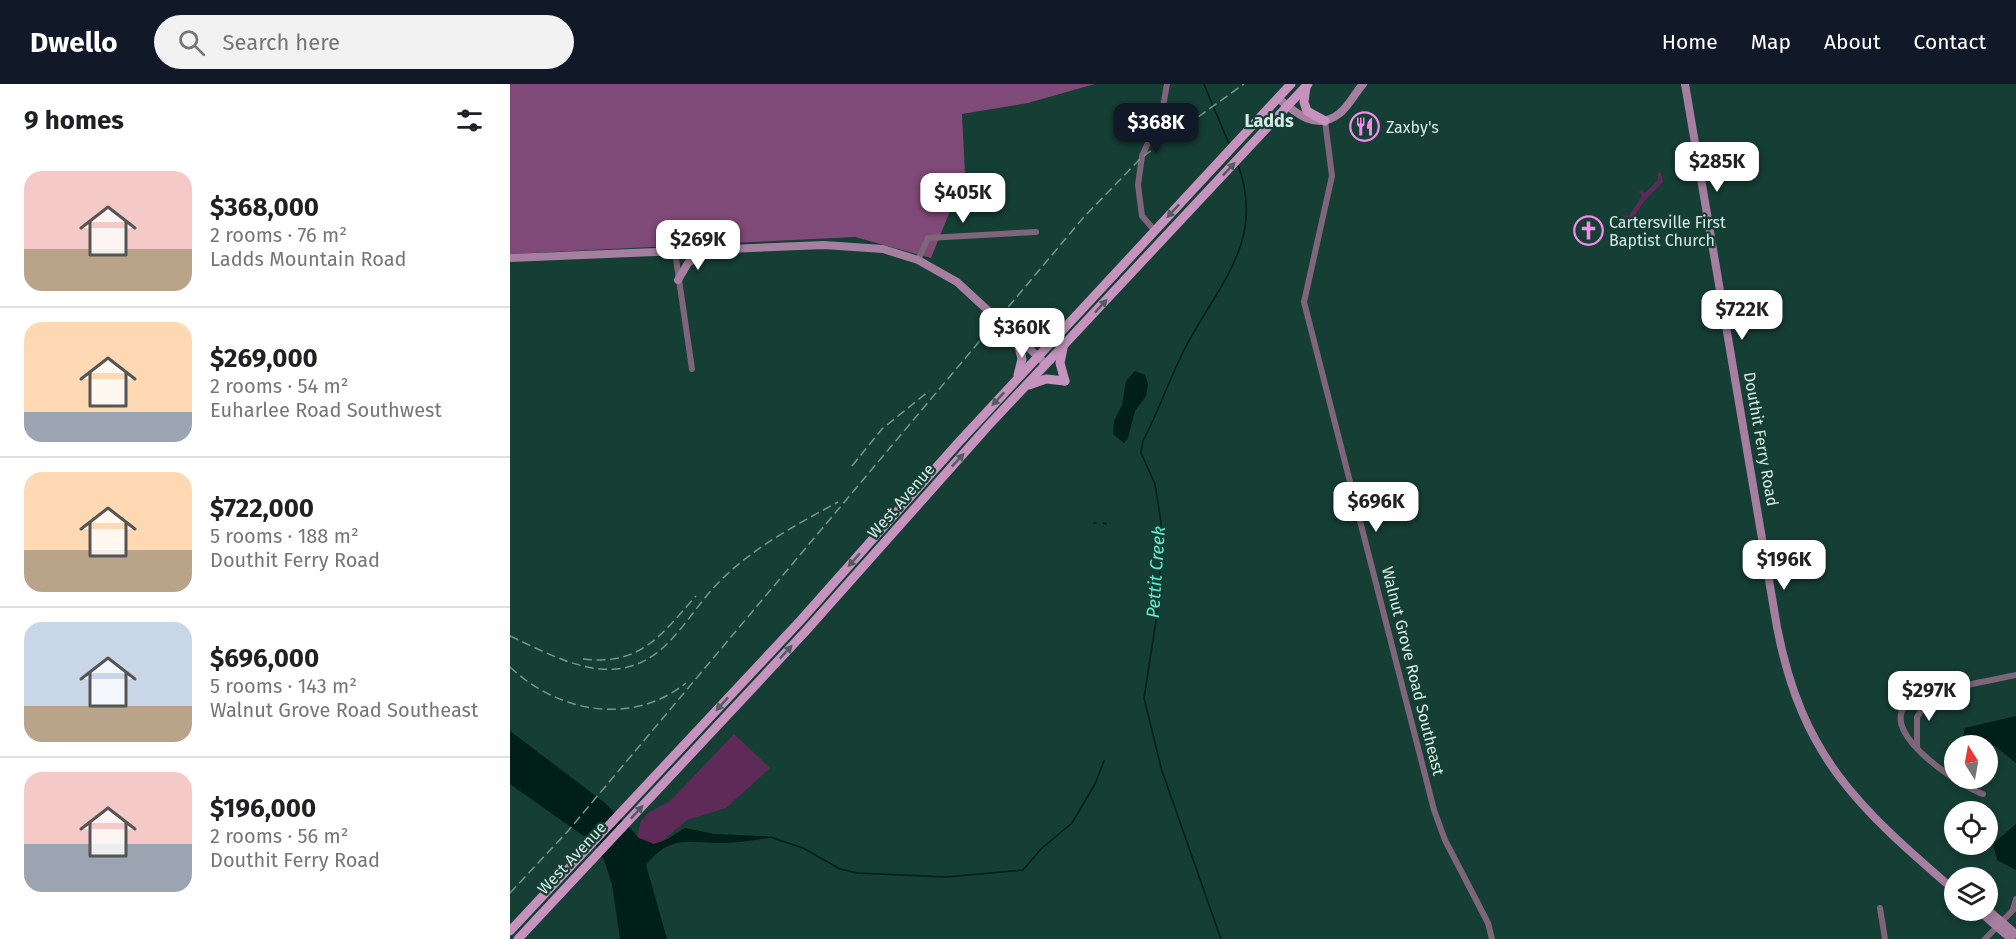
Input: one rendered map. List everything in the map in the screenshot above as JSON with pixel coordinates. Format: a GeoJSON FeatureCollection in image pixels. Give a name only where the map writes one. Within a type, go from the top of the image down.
{"type":"FeatureCollection","features":[{"type":"Feature","properties":{"kind":"main road","name":"West Avenue"},"geometry":{"type":"LineString","coordinates":[[510,931],[800,621],[1057,335],[1291,84]]}},
{"type":"Feature","properties":{"kind":"main road","name":"West Avenue"},"geometry":{"type":"LineString","coordinates":[[518,939],[804,633],[1046,364],[1307,85]]}},
{"type":"Feature","properties":{"kind":"main road"},"geometry":{"type":"LineString","coordinates":[[1307,85],[1304,102],[1307,111],[1325,121]]}},
{"type":"Feature","properties":{"kind":"main road"},"geometry":{"type":"LineString","coordinates":[[1017,379],[1022,359],[1018,337],[1034,342],[1057,335]]}},
{"type":"Feature","properties":{"kind":"main road"},"geometry":{"type":"LineString","coordinates":[[1025,387],[1046,379],[1065,381],[1060,363],[1064,345]]}},
{"type":"Feature","properties":{"kind":"street"},"geometry":{"type":"LineString","coordinates":[[1155,231],[1142,216],[1138,185],[1142,156],[1162,112],[1167,84]]}},
{"type":"Feature","properties":{"kind":"street"},"geometry":{"type":"LineString","coordinates":[[1278,98],[1302,117],[1325,121],[1340,113],[1363,84]]}},
{"type":"Feature","properties":{"kind":"street","name":"Douthit Ferry Road"},"geometry":{"type":"LineString","coordinates":[[1685,84],[1777,627],[1788,676],[1805,723],[1833,771],[1863,806],[1944,880]]}},
{"type":"Feature","properties":{"kind":"street","name":"Walnut Grove Road Southeast"},"geometry":{"type":"LineString","coordinates":[[1325,121],[1332,176],[1304,302],[1434,810],[1445,840],[1488,923],[1492,939]]}},
{"type":"Feature","properties":{"kind":"street"},"geometry":{"type":"LineString","coordinates":[[918,260],[928,238],[1036,232]]}},
{"type":"Feature","properties":{"kind":"street"},"geometry":{"type":"LineString","coordinates":[[510,258],[846,245],[884,249],[918,260],[966,289],[1046,364]]}},
{"type":"Feature","properties":{"kind":"street"},"geometry":{"type":"LineString","coordinates":[[678,280],[688,263],[706,250]]}},
{"type":"Feature","properties":{"kind":"street"},"geometry":{"type":"LineString","coordinates":[[675,252],[692,369]]}},
{"type":"Feature","properties":{"kind":"street"},"geometry":{"type":"LineString","coordinates":[[1983,794],[1967,788],[1917,748],[1904,733],[1901,713],[1912,701],[1933,694],[2016,675]]}},
{"type":"Feature","properties":{"kind":"street"},"geometry":{"type":"LineString","coordinates":[[1917,748],[1917,717],[1933,694]]}},
{"type":"Feature","properties":{"kind":"street","name":"Douthit Ferry Road"},"geometry":{"type":"LineString","coordinates":[[1923,860],[1944,876]]}},
{"type":"Feature","properties":{"kind":"street"},"geometry":{"type":"LineString","coordinates":[[1985,939],[2014,908],[2016,899]]}},
{"type":"Feature","properties":{"kind":"street"},"geometry":{"type":"LineString","coordinates":[[1880,908],[1885,939]]}},
{"type":"Feature","properties":{"kind":"street"},"geometry":{"type":"LineString","coordinates":[[1994,921],[2016,934]]}},
{"type":"Feature","properties":{"kind":"street"},"geometry":{"type":"LineString","coordinates":[[1997,921],[2011,939]]}},
{"type":"Feature","properties":{"kind":"shaded area"},"geometry":{"type":"Polygon","coordinates":[[[510,84],[1095,84],[1028,103],[962,114],[965,174],[931,258],[855,237],[510,254],[510,84]]]}},
{"type":"Feature","properties":{"kind":"shaded area"},"geometry":{"type":"Polygon","coordinates":[[[1658,173],[1661,173],[1663,182],[1644,201],[1631,221],[1625,221],[1623,215],[1629,216],[1642,196],[1639,192],[1641,190],[1645,193],[1658,180],[1658,173]]]}},
{"type":"Feature","properties":{"kind":"shaded area"},"geometry":{"type":"Polygon","coordinates":[[[734,734],[770,768],[726,808],[687,820],[658,845],[636,841],[641,821],[649,812],[670,801],[734,734]]]}},
{"type":"Feature","properties":{"kind":"water"},"geometry":{"type":"Polygon","coordinates":[[[1135,371],[1145,375],[1148,384],[1146,396],[1135,411],[1128,438],[1124,443],[1113,434],[1114,421],[1122,405],[1126,381],[1135,371]]]}},
{"type":"Feature","properties":{"kind":"water"},"geometry":{"type":"Polygon","coordinates":[[[2016,716],[2016,763],[1998,748],[1998,735],[1963,735],[1965,728],[2016,716]]]}},
{"type":"Feature","properties":{"kind":"water"},"geometry":{"type":"Polygon","coordinates":[[[510,731],[605,803],[639,838],[654,844],[668,839],[685,828],[715,834],[778,837],[727,843],[683,842],[665,848],[646,865],[667,939],[620,939],[612,884],[604,860],[595,844],[510,784],[510,731]]]}},
{"type":"Feature","properties":{"kind":"water"},"geometry":{"type":"Polygon","coordinates":[[[2016,824],[2016,870],[1997,860],[1998,840],[2016,824]]]}},
{"type":"Feature","properties":{"kind":"waterway","name":"Pettit Creek"},"geometry":{"type":"LineString","coordinates":[[1204,84],[1229,144]]}},
{"type":"Feature","properties":{"kind":"waterway","name":"Pettit Creek"},"geometry":{"type":"LineString","coordinates":[[1221,939],[1162,771],[1144,698],[1156,621],[1161,561],[1161,522],[1155,484],[1141,453],[1143,441],[1183,352],[1222,285],[1242,242],[1246,218],[1245,193],[1238,165]]}},
{"type":"Feature","properties":{"kind":"waterway"},"geometry":{"type":"LineString","coordinates":[[773,838],[803,848],[840,869],[857,873],[946,877],[1023,870],[1041,849],[1072,823],[1095,784],[1104,761]]}},
{"type":"Feature","properties":{"kind":"railway"},"geometry":{"type":"LineString","coordinates":[[510,893],[568,831],[1083,218],[1141,158],[1244,84]]}},
{"type":"Feature","properties":{"kind":"railway"},"geometry":{"type":"LineString","coordinates":[[852,466],[882,429],[929,391]]}},
{"type":"Feature","properties":{"kind":"railway"},"geometry":{"type":"LineString","coordinates":[[510,636],[569,662],[609,669],[629,667],[648,659],[667,644],[713,588],[733,569],[776,537],[838,502]]}},
{"type":"Feature","properties":{"kind":"railway"},"geometry":{"type":"LineString","coordinates":[[583,659],[620,658],[648,645],[696,596]]}},
{"type":"Feature","properties":{"kind":"railway"},"geometry":{"type":"LineString","coordinates":[[510,667],[550,695],[595,708],[619,709],[642,705],[665,697],[686,683]]}},
{"type":"Feature","properties":{"kind":"place","name":"Zaxby's"},"geometry":{"type":"Point","coordinates":[1365,127]}},
{"type":"Feature","properties":{"kind":"place","name":"Cartersville First Baptist Church"},"geometry":{"type":"Point","coordinates":[1588,231]}},
{"type":"Feature","properties":{"kind":"district","name":"Ladds"},"geometry":{"type":"Point","coordinates":[1269,121]}}]}
